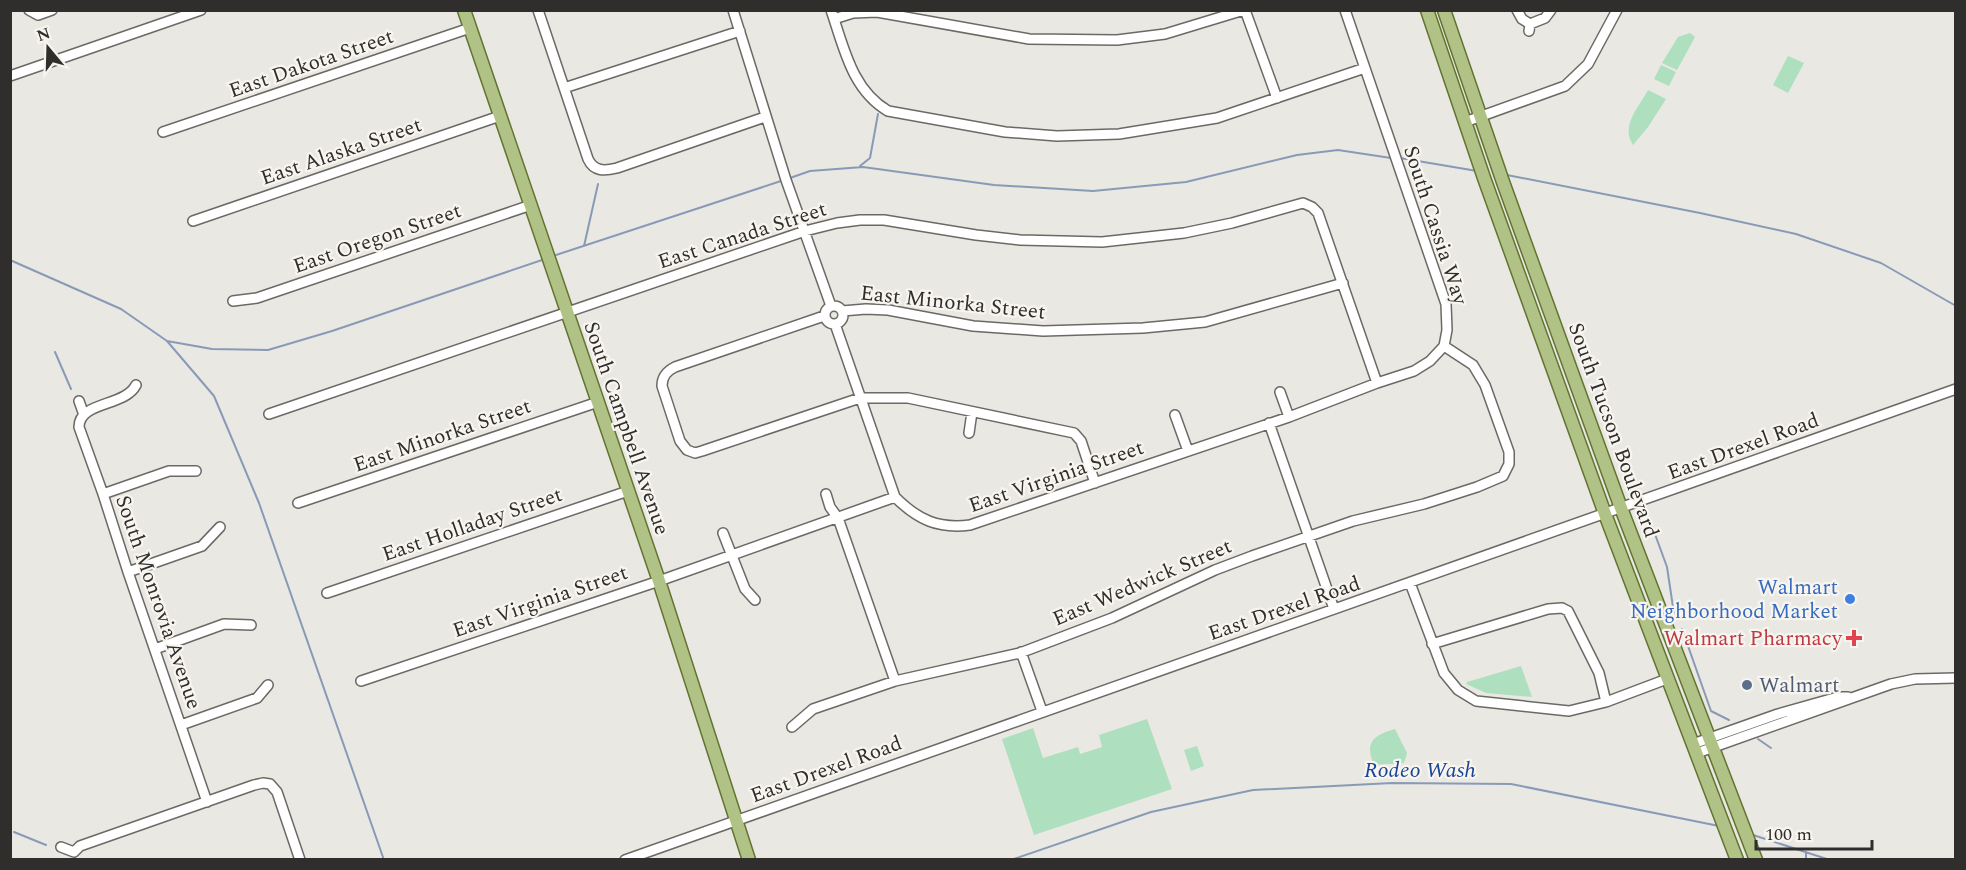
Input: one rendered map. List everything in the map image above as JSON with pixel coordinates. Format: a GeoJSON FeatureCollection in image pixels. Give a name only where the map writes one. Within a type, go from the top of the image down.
{"type":"FeatureCollection","features":[{"type":"Feature","properties":{"kind":"main road","name":"South Campbell Avenue"},"geometry":{"type":"LineString","coordinates":[[464,10],[659,581],[749,860]]}},
{"type":"Feature","properties":{"kind":"main road","name":"South Tucson Boulevard"},"geometry":{"type":"LineString","coordinates":[[1427,10],[1484,178],[1605,514],[1666,679],[1695,748],[1737,860]]}},
{"type":"Feature","properties":{"kind":"main road","name":"South Tucson Boulevard"},"geometry":{"type":"LineString","coordinates":[[1444,10],[1503,182],[1621,508],[1756,860]]}},
{"type":"Feature","properties":{"kind":"street"},"geometry":{"type":"LineString","coordinates":[[34,13],[52,10]]}},
{"type":"Feature","properties":{"kind":"street"},"geometry":{"type":"LineString","coordinates":[[10,75],[201,10]]}},
{"type":"Feature","properties":{"kind":"street"},"geometry":{"type":"LineString","coordinates":[[538,10],[588,159],[596,172],[617,168],[765,117]]}},
{"type":"Feature","properties":{"kind":"street"},"geometry":{"type":"LineString","coordinates":[[733,10],[765,117],[831,306]]}},
{"type":"Feature","properties":{"kind":"street"},"geometry":{"type":"LineString","coordinates":[[1277,98],[1244,10],[1165,34],[1117,40],[1029,39],[877,12],[833,15],[858,84],[872,101],[888,111],[1005,132],[1057,136],[1119,134],[1168,127],[1217,118],[1277,98],[1365,68]]}},
{"type":"Feature","properties":{"kind":"street","name":"South Cassia Way"},"geometry":{"type":"LineString","coordinates":[[1345,10],[1446,304],[1447,330],[1444,346]]}},
{"type":"Feature","properties":{"kind":"street"},"geometry":{"type":"LineString","coordinates":[[1517,10],[1530,27],[1540,22],[1551,10]]}},
{"type":"Feature","properties":{"kind":"street"},"geometry":{"type":"LineString","coordinates":[[1465,122],[1565,86],[1588,64],[1616,11]]}},
{"type":"Feature","properties":{"kind":"street","name":"East Dakota Street"},"geometry":{"type":"LineString","coordinates":[[163,132],[470,28]]}},
{"type":"Feature","properties":{"kind":"street"},"geometry":{"type":"LineString","coordinates":[[564,88],[740,31]]}},
{"type":"Feature","properties":{"kind":"street","name":"East Alaska Street"},"geometry":{"type":"LineString","coordinates":[[193,221],[500,116]]}},
{"type":"Feature","properties":{"kind":"street","name":"East Canada Street"},"geometry":{"type":"LineString","coordinates":[[269,414],[805,231],[860,220],[884,220],[1009,239],[1102,242],[1184,233],[1232,223],[1297,204],[1313,204],[1322,222],[1343,283]]}},
{"type":"Feature","properties":{"kind":"street","name":"East Oregon Street"},"geometry":{"type":"LineString","coordinates":[[233,301],[257,298],[531,205]]}},
{"type":"Feature","properties":{"kind":"street"},"geometry":{"type":"LineString","coordinates":[[1343,283],[1377,383]]}},
{"type":"Feature","properties":{"kind":"street","name":"East Minorka Street"},"geometry":{"type":"LineString","coordinates":[[842,311],[888,310],[973,326],[1043,331],[1143,328],[1205,322],[1343,283]]}},
{"type":"Feature","properties":{"kind":"street"},"geometry":{"type":"LineString","coordinates":[[831,306],[838,307],[842,311],[841,320],[835,324],[828,322],[824,316],[827,308],[831,306]]}},
{"type":"Feature","properties":{"kind":"street"},"geometry":{"type":"LineString","coordinates":[[824,316],[675,367],[666,373],[662,379],[662,386],[680,441],[687,450],[695,453],[702,451],[860,398],[908,398],[1075,431],[1081,441],[1095,483]]}},
{"type":"Feature","properties":{"kind":"street"},"geometry":{"type":"LineString","coordinates":[[835,324],[895,498]]}},
{"type":"Feature","properties":{"kind":"street","name":"East Virginia Street"},"geometry":{"type":"LineString","coordinates":[[360,681],[659,581],[895,498],[917,516],[937,525],[955,527],[970,525],[1289,417],[1414,371],[1430,361],[1444,346]]}},
{"type":"Feature","properties":{"kind":"street","name":"East Wedwick Street"},"geometry":{"type":"LineString","coordinates":[[792,727],[813,709],[895,681],[1021,652],[1132,609],[1215,570],[1308,536],[1353,520],[1424,504],[1499,479],[1510,470],[1509,452],[1485,385],[1473,365],[1444,346]]}},
{"type":"Feature","properties":{"kind":"street"},"geometry":{"type":"LineString","coordinates":[[84,415],[127,396],[136,385]]}},
{"type":"Feature","properties":{"kind":"street","name":"East Drexel Road"},"geometry":{"type":"LineString","coordinates":[[625,860],[1956,389]]}},
{"type":"Feature","properties":{"kind":"street"},"geometry":{"type":"LineString","coordinates":[[1280,392],[1289,417]]}},
{"type":"Feature","properties":{"kind":"street","name":"South Monrovia Avenue"},"geometry":{"type":"LineString","coordinates":[[79,400],[84,415],[80,420],[79,428],[104,494],[128,572],[207,802]]}},
{"type":"Feature","properties":{"kind":"street","name":"East Minorka Street"},"geometry":{"type":"LineString","coordinates":[[298,503],[598,402]]}},
{"type":"Feature","properties":{"kind":"street"},"geometry":{"type":"LineString","coordinates":[[969,433],[972,412]]}},
{"type":"Feature","properties":{"kind":"street"},"geometry":{"type":"LineString","coordinates":[[1175,415],[1188,451]]}},
{"type":"Feature","properties":{"kind":"street"},"geometry":{"type":"LineString","coordinates":[[1269,423],[1334,609]]}},
{"type":"Feature","properties":{"kind":"street"},"geometry":{"type":"LineString","coordinates":[[104,494],[170,471],[196,471]]}},
{"type":"Feature","properties":{"kind":"street","name":"East Holladay Street"},"geometry":{"type":"LineString","coordinates":[[327,592],[628,490]]}},
{"type":"Feature","properties":{"kind":"street"},"geometry":{"type":"LineString","coordinates":[[826,494],[830,507],[838,518],[895,681]]}},
{"type":"Feature","properties":{"kind":"street"},"geometry":{"type":"LineString","coordinates":[[128,572],[202,546],[220,527]]}},
{"type":"Feature","properties":{"kind":"street"},"geometry":{"type":"LineString","coordinates":[[723,533],[745,589],[755,600]]}},
{"type":"Feature","properties":{"kind":"street"},"geometry":{"type":"LineString","coordinates":[[1410,583],[1443,672],[1458,690],[1476,701],[1569,711],[1606,702],[1666,679]]}},
{"type":"Feature","properties":{"kind":"street"},"geometry":{"type":"LineString","coordinates":[[1432,644],[1564,605],[1599,673],[1606,702]]}},
{"type":"Feature","properties":{"kind":"street"},"geometry":{"type":"LineString","coordinates":[[155,649],[224,624],[251,626]]}},
{"type":"Feature","properties":{"kind":"street"},"geometry":{"type":"LineString","coordinates":[[1021,652],[1042,711]]}},
{"type":"Feature","properties":{"kind":"street"},"geometry":{"type":"LineString","coordinates":[[1695,748],[1840,704],[1850,697],[1915,679],[1956,678]]}},
{"type":"Feature","properties":{"kind":"street"},"geometry":{"type":"LineString","coordinates":[[181,725],[257,698],[268,684]]}},
{"type":"Feature","properties":{"kind":"street"},"geometry":{"type":"LineString","coordinates":[[270,784],[276,774]]}},
{"type":"Feature","properties":{"kind":"street"},"geometry":{"type":"LineString","coordinates":[[61,847],[73,856],[80,846],[259,783],[270,784],[277,792],[300,860]]}},
{"type":"Feature","properties":{"kind":"green space"},"geometry":{"type":"Polygon","coordinates":[[[1690,33],[1695,37],[1677,70],[1662,63],[1678,37],[1690,33]]]}},
{"type":"Feature","properties":{"kind":"green space"},"geometry":{"type":"Polygon","coordinates":[[[1788,56],[1804,63],[1788,93],[1773,85],[1788,56]]]}},
{"type":"Feature","properties":{"kind":"green space"},"geometry":{"type":"Polygon","coordinates":[[[1661,65],[1676,72],[1669,86],[1654,79],[1661,65]]]}},
{"type":"Feature","properties":{"kind":"green space"},"geometry":{"type":"Polygon","coordinates":[[[1648,90],[1666,99],[1633,145],[1629,131],[1630,124],[1648,90]]]}},
{"type":"Feature","properties":{"kind":"green space"},"geometry":{"type":"Polygon","coordinates":[[[1521,666],[1532,697],[1486,693],[1466,684],[1467,682],[1521,666]]]}},
{"type":"Feature","properties":{"kind":"green space"},"geometry":{"type":"Polygon","coordinates":[[[1147,719],[1172,789],[1034,835],[1002,739],[1033,728],[1043,758],[1078,747],[1080,754],[1102,747],[1099,735],[1147,719]]]}},
{"type":"Feature","properties":{"kind":"green space"},"geometry":{"type":"Polygon","coordinates":[[[1395,729],[1407,753],[1404,763],[1374,765],[1370,751],[1373,741],[1381,734],[1395,729]]]}},
{"type":"Feature","properties":{"kind":"green space"},"geometry":{"type":"Polygon","coordinates":[[[1197,746],[1204,766],[1191,771],[1184,750],[1197,746]]]}},
{"type":"Feature","properties":{"kind":"waterway"},"geometry":{"type":"LineString","coordinates":[[860,166],[870,158],[878,114]]}},
{"type":"Feature","properties":{"kind":"waterway"},"geometry":{"type":"LineString","coordinates":[[790,178],[810,171],[863,167],[994,185],[1093,191],[1186,182],[1297,155],[1338,150],[1391,158]]}},
{"type":"Feature","properties":{"kind":"waterway"},"geometry":{"type":"LineString","coordinates":[[1400,158],[1477,171]]}},
{"type":"Feature","properties":{"kind":"waterway"},"geometry":{"type":"LineString","coordinates":[[1507,175],[1796,234],[1881,263],[1956,306]]}},
{"type":"Feature","properties":{"kind":"waterway"},"geometry":{"type":"LineString","coordinates":[[553,256],[784,180]]}},
{"type":"Feature","properties":{"kind":"waterway"},"geometry":{"type":"LineString","coordinates":[[584,246],[598,184]]}},
{"type":"Feature","properties":{"kind":"waterway"},"geometry":{"type":"LineString","coordinates":[[167,341],[212,349],[268,350],[332,331],[545,259]]}},
{"type":"Feature","properties":{"kind":"waterway"},"geometry":{"type":"LineString","coordinates":[[10,260],[121,309],[167,341],[214,396],[259,503],[384,860]]}},
{"type":"Feature","properties":{"kind":"waterway"},"geometry":{"type":"LineString","coordinates":[[55,352],[71,389]]}},
{"type":"Feature","properties":{"kind":"waterway"},"geometry":{"type":"LineString","coordinates":[[1652,526],[1667,567],[1673,607],[1677,617]]}},
{"type":"Feature","properties":{"kind":"waterway"},"geometry":{"type":"LineString","coordinates":[[1682,629],[1711,711],[1729,720]]}},
{"type":"Feature","properties":{"kind":"waterway"},"geometry":{"type":"LineString","coordinates":[[1758,739],[1771,748]]}},
{"type":"Feature","properties":{"kind":"waterway","name":"Rodeo Wash"},"geometry":{"type":"LineString","coordinates":[[1011,860],[1151,812],[1253,790],[1392,783],[1511,784],[1719,826]]}},
{"type":"Feature","properties":{"kind":"waterway"},"geometry":{"type":"LineString","coordinates":[[14,832],[46,845]]}},
{"type":"Feature","properties":{"kind":"waterway","name":"Rodeo Wash"},"geometry":{"type":"LineString","coordinates":[[1750,834],[1830,860]]}},
{"type":"Feature","properties":{"kind":"waterway","name":"Rodeo Wash"},"geometry":{"type":"LineString","coordinates":[[1806,852],[1806,860]]}},
{"type":"Feature","properties":{"kind":"place","name":"Walmart Neighborhood Market"},"geometry":{"type":"Point","coordinates":[1850,599]}},
{"type":"Feature","properties":{"kind":"place","name":"Walmart Pharmacy"},"geometry":{"type":"Point","coordinates":[1854,638]}},
{"type":"Feature","properties":{"kind":"place","name":"Walmart"},"geometry":{"type":"Point","coordinates":[1747,685]}}]}
